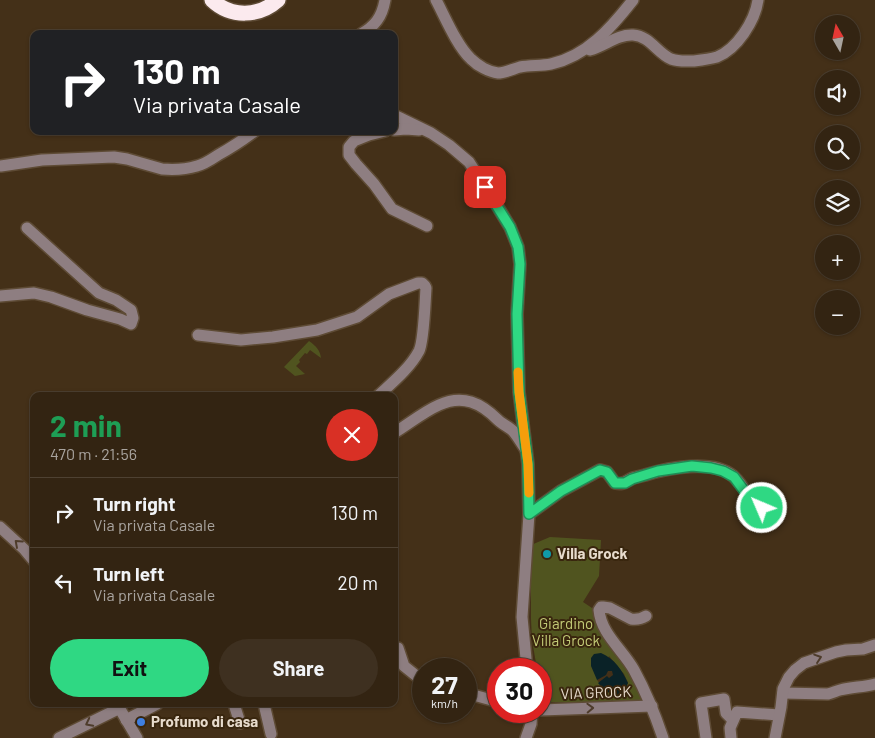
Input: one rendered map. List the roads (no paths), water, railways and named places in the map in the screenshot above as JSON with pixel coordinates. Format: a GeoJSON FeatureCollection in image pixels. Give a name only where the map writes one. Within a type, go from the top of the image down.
{"type":"FeatureCollection","features":[{"type":"Feature","properties":{"kind":"highway"},"geometry":{"type":"LineString","coordinates":[[212,0],[226,10],[242,13],[264,9],[278,0]]}},
{"type":"Feature","properties":{"kind":"street"},"geometry":{"type":"LineString","coordinates":[[367,30],[374,26],[385,0]]}},
{"type":"Feature","properties":{"kind":"street"},"geometry":{"type":"LineString","coordinates":[[436,0],[461,46],[471,59],[485,69],[499,73],[521,67],[550,64],[569,58],[584,50],[608,30],[633,0]]}},
{"type":"Feature","properties":{"kind":"street"},"geometry":{"type":"LineString","coordinates":[[584,50],[595,49],[622,36],[636,35],[644,37],[664,55],[674,60],[691,61],[712,58],[728,50],[749,27],[758,0]]}},
{"type":"Feature","properties":{"kind":"street"},"geometry":{"type":"LineString","coordinates":[[398,117],[426,130],[449,145],[469,162],[510,227],[518,247],[520,264],[517,314],[519,392],[528,464],[529,514],[522,617],[526,658]]}},
{"type":"Feature","properties":{"kind":"street"},"geometry":{"type":"LineString","coordinates":[[398,130],[426,130]]}},
{"type":"Feature","properties":{"kind":"street"},"geometry":{"type":"LineString","coordinates":[[1,166],[42,160],[114,157],[162,169],[184,169],[206,163],[249,135]]}},
{"type":"Feature","properties":{"kind":"street"},"geometry":{"type":"LineString","coordinates":[[369,135],[354,141],[349,147],[349,155],[392,209],[427,226]]}},
{"type":"Feature","properties":{"kind":"street"},"geometry":{"type":"LineString","coordinates":[[0,296],[34,293],[131,324],[133,318],[131,310],[116,300],[99,293],[27,228]]}},
{"type":"Feature","properties":{"kind":"street"},"geometry":{"type":"LineString","coordinates":[[198,336],[241,340],[317,330],[357,317],[389,294],[422,283],[426,288],[420,350],[382,392]]}},
{"type":"Feature","properties":{"kind":"street"},"geometry":{"type":"LineString","coordinates":[[398,431],[441,404],[453,400],[468,401],[487,409],[512,431],[527,452]]}},
{"type":"Feature","properties":{"kind":"street"},"geometry":{"type":"LineString","coordinates":[[529,514],[561,491],[600,470],[607,472],[615,483],[621,484],[658,471],[692,466],[711,468],[728,473],[734,477],[758,507],[766,508],[779,504]]}},
{"type":"Feature","properties":{"kind":"street"},"geometry":{"type":"LineString","coordinates":[[0,528],[30,556]]}},
{"type":"Feature","properties":{"kind":"street"},"geometry":{"type":"LineString","coordinates":[[646,616],[636,620],[606,607],[599,610],[603,625],[633,668],[652,706],[663,738]]}},
{"type":"Feature","properties":{"kind":"street"},"geometry":{"type":"LineString","coordinates":[[775,738],[783,689],[795,670],[804,663],[836,652],[863,649],[875,645]]}},
{"type":"Feature","properties":{"kind":"street"},"geometry":{"type":"LineString","coordinates":[[398,648],[404,666],[412,672]]}},
{"type":"Feature","properties":{"kind":"street"},"geometry":{"type":"LineString","coordinates":[[783,693],[834,693],[840,690],[875,684]]}},
{"type":"Feature","properties":{"kind":"street"},"geometry":{"type":"LineString","coordinates":[[706,738],[701,703],[724,699],[726,713],[733,720]]}},
{"type":"Feature","properties":{"kind":"street","name":"VIA GROCK"},"geometry":{"type":"LineString","coordinates":[[552,710],[652,706]]}},
{"type":"Feature","properties":{"kind":"street"},"geometry":{"type":"LineString","coordinates":[[59,738],[116,707]]}},
{"type":"Feature","properties":{"kind":"street"},"geometry":{"type":"LineString","coordinates":[[119,707],[137,738]]}},
{"type":"Feature","properties":{"kind":"street"},"geometry":{"type":"LineString","coordinates":[[126,720],[151,707]]}},
{"type":"Feature","properties":{"kind":"street"},"geometry":{"type":"LineString","coordinates":[[235,707],[240,723]]}},
{"type":"Feature","properties":{"kind":"street"},"geometry":{"type":"LineString","coordinates":[[265,707],[271,734]]}},
{"type":"Feature","properties":{"kind":"street"},"geometry":{"type":"LineString","coordinates":[[731,738],[730,728],[737,712],[779,715]]}},
{"type":"Feature","properties":{"kind":"street"},"geometry":{"type":"LineString","coordinates":[[526,738],[530,723]]}},
{"type":"Feature","properties":{"kind":"water"},"geometry":{"type":"Polygon","coordinates":[[[601,653],[618,665],[628,683],[620,695],[608,692],[598,683],[607,676],[609,678],[613,675],[612,671],[608,671],[606,675],[597,680],[591,666],[591,658],[594,654],[601,653]]]}},
{"type":"Feature","properties":{"kind":"place","name":"Villa Grock"},"geometry":{"type":"Point","coordinates":[547,554]}},
{"type":"Feature","properties":{"kind":"place","name":"Profumo di casa"},"geometry":{"type":"Point","coordinates":[141,722]}},
{"type":"Feature","properties":{"kind":"park label","name":"Giardino Villa Grock"},"geometry":{"type":"Point","coordinates":[566,632]}}]}
